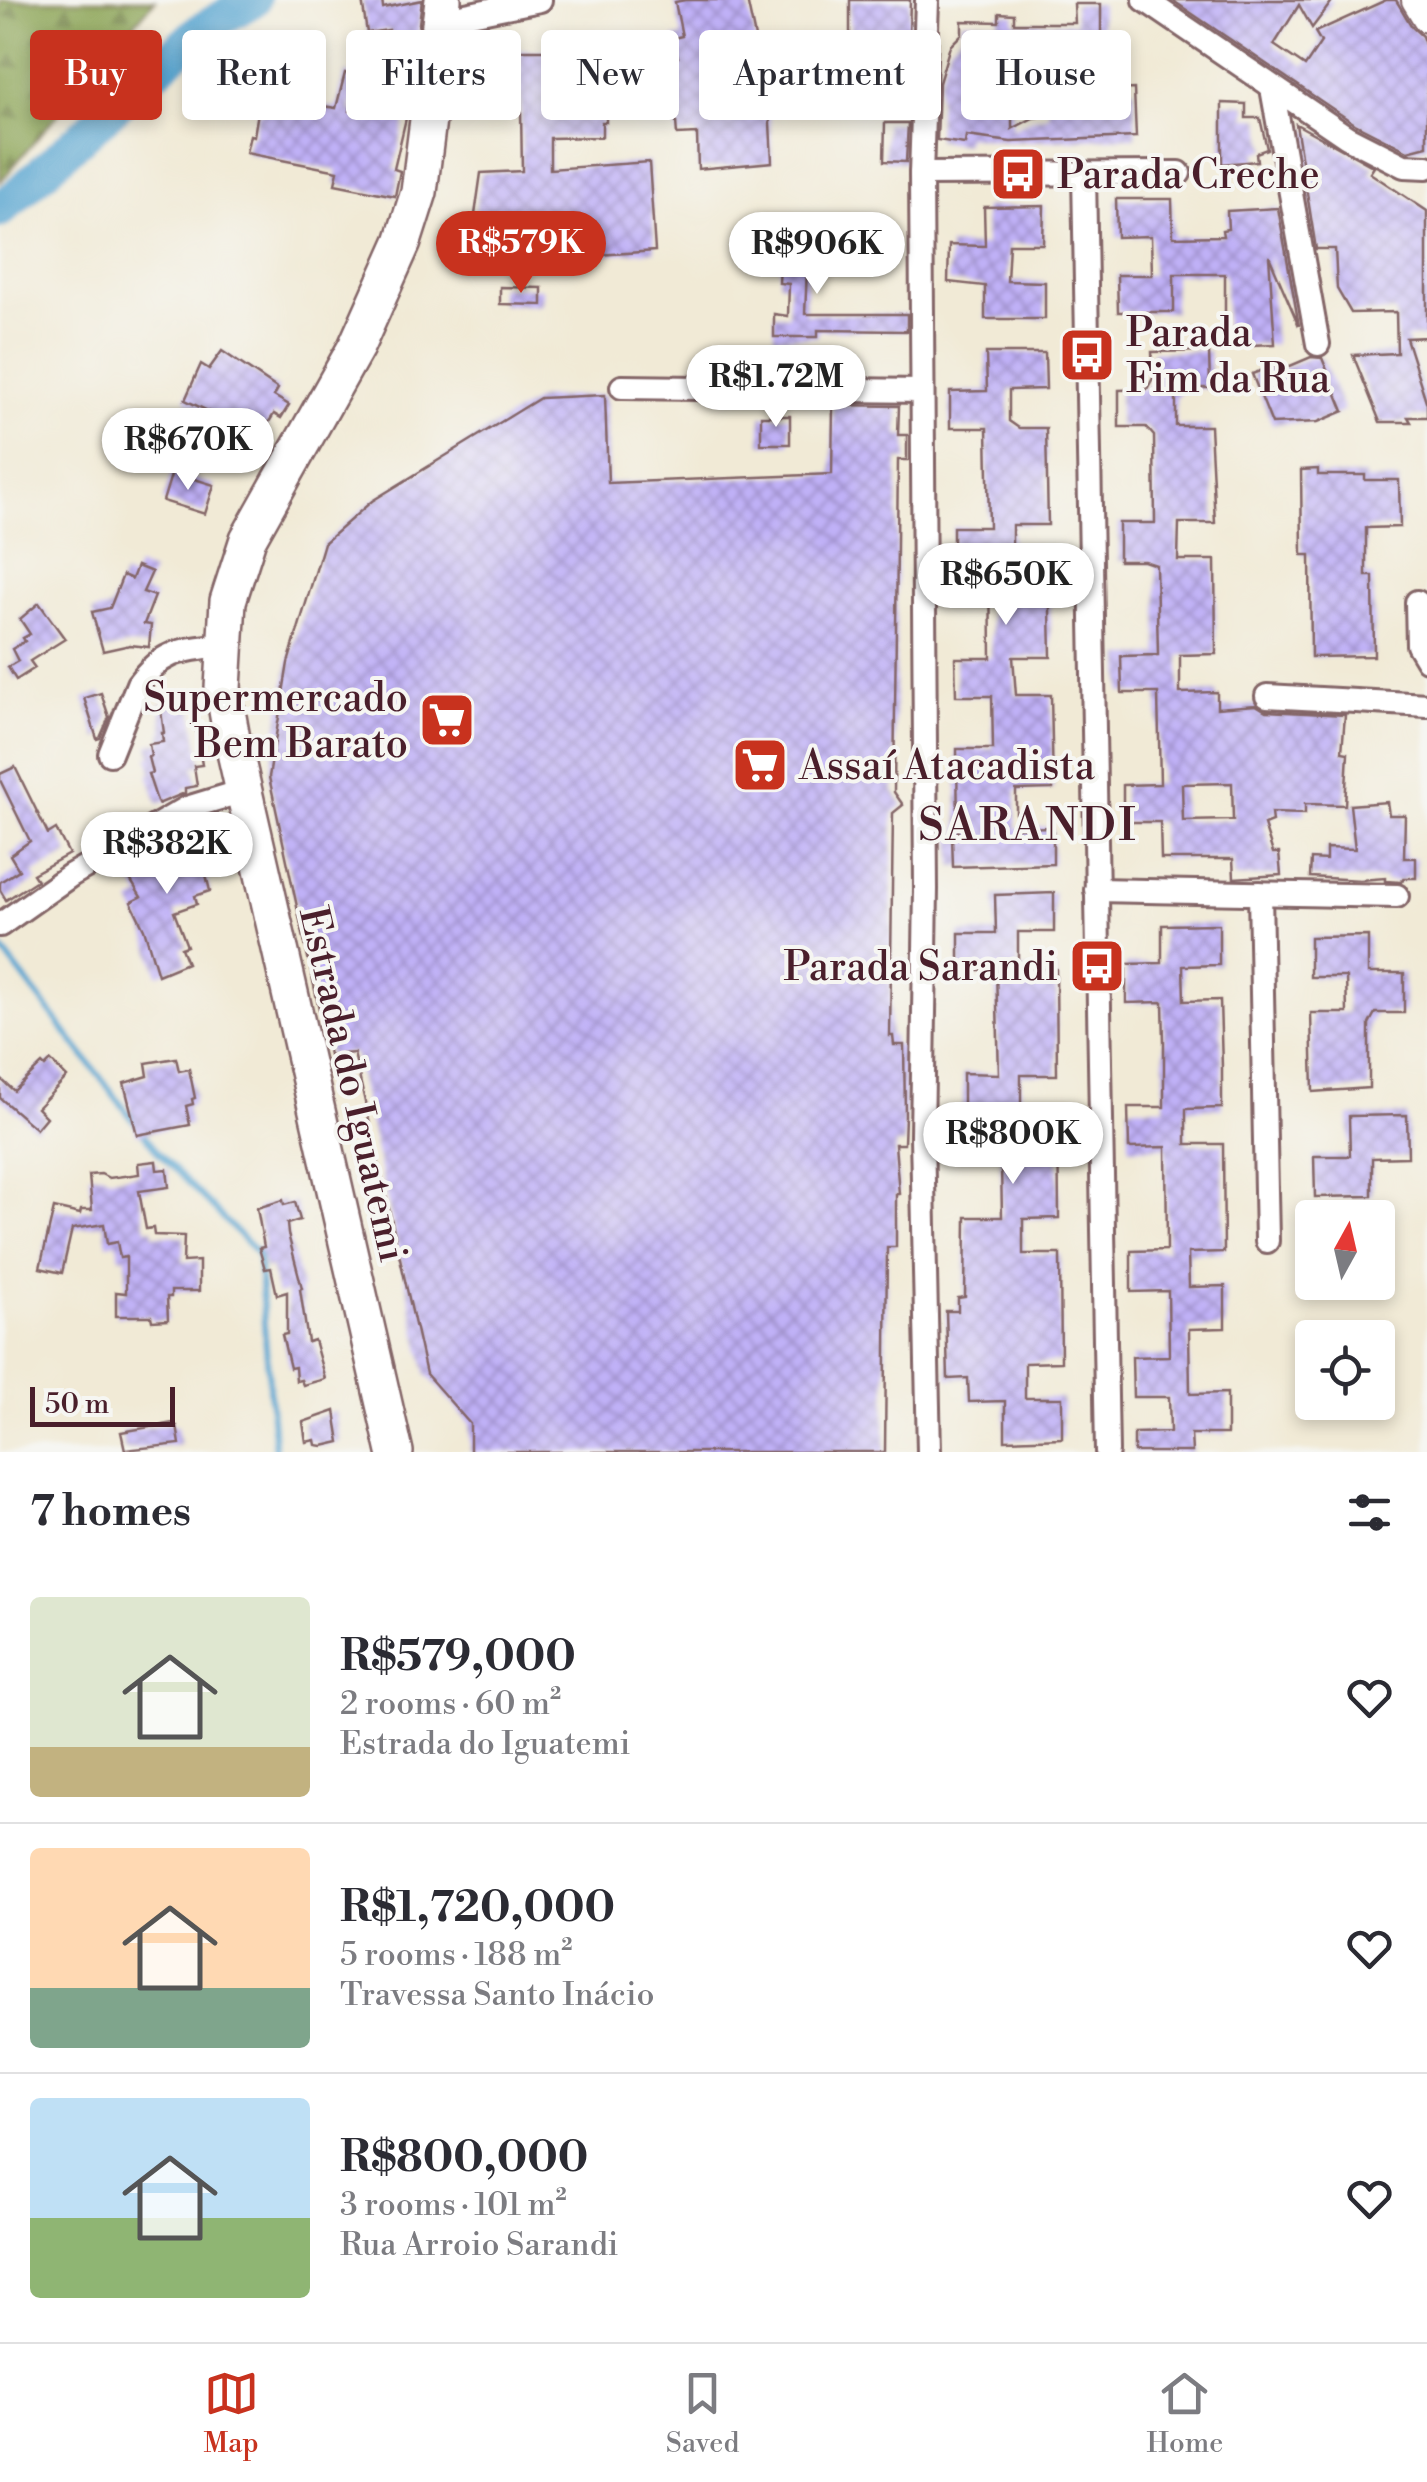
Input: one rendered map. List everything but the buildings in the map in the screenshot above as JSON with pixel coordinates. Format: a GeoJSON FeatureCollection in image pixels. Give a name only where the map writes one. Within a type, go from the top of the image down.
{"type":"FeatureCollection","features":[{"type":"Feature","properties":{"kind":"main road","name":"Estrada do Iguatemi"},"geometry":{"type":"LineString","coordinates":[[395,1452],[243,790],[224,688],[224,645],[228,601],[248,539],[356,347],[404,242],[418,192],[442,10]]}},
{"type":"Feature","properties":{"kind":"street"},"geometry":{"type":"LineString","coordinates":[[442,10],[540,0]]}},
{"type":"Feature","properties":{"kind":"street"},"geometry":{"type":"LineString","coordinates":[[927,0],[921,174],[926,889],[922,1136],[929,1452]]}},
{"type":"Feature","properties":{"kind":"street"},"geometry":{"type":"LineString","coordinates":[[1145,0],[1348,138],[1393,162],[1427,167]]}},
{"type":"Feature","properties":{"kind":"street"},"geometry":{"type":"LineString","coordinates":[[1416,0],[1427,18]]}},
{"type":"Feature","properties":{"kind":"street"},"geometry":{"type":"LineString","coordinates":[[1272,88],[1318,344]]}},
{"type":"Feature","properties":{"kind":"street"},"geometry":{"type":"LineString","coordinates":[[921,174],[1179,173]]}},
{"type":"Feature","properties":{"kind":"street"},"geometry":{"type":"LineString","coordinates":[[1084,174],[1108,1452]]}},
{"type":"Feature","properties":{"kind":"street"},"geometry":{"type":"LineString","coordinates":[[622,387],[922,391]]}},
{"type":"Feature","properties":{"kind":"street"},"geometry":{"type":"LineString","coordinates":[[1418,602],[1418,645],[1427,660]]}},
{"type":"Feature","properties":{"kind":"street"},"geometry":{"type":"LineString","coordinates":[[110,754],[144,674],[173,652],[224,645]]}},
{"type":"Feature","properties":{"kind":"street"},"geometry":{"type":"LineString","coordinates":[[1267,696],[1427,705]]}},
{"type":"Feature","properties":{"kind":"street"},"geometry":{"type":"LineString","coordinates":[[0,924],[71,875],[187,808],[243,790]]}},
{"type":"Feature","properties":{"kind":"street"},"geometry":{"type":"LineString","coordinates":[[1096,890],[1398,896]]}},
{"type":"Feature","properties":{"kind":"street"},"geometry":{"type":"LineString","coordinates":[[1260,893],[1267,1241]]}},
{"type":"Feature","properties":{"kind":"green space"},"geometry":{"type":"Polygon","coordinates":[[[0,0],[155,0],[129,30],[30,30],[30,120],[53,120],[0,182],[0,0]]]}},
{"type":"Feature","properties":{"kind":"waterway"},"geometry":{"type":"LineString","coordinates":[[0,210],[198,32],[253,0]]}},
{"type":"Feature","properties":{"kind":"waterway"},"geometry":{"type":"LineString","coordinates":[[0,947],[157,1151],[258,1254],[275,1452]]}},
{"type":"Feature","properties":{"kind":"place","name":"Parada Creche"},"geometry":{"type":"Point","coordinates":[1018,174]}},
{"type":"Feature","properties":{"kind":"place","name":"Parada Fim da Rua"},"geometry":{"type":"Point","coordinates":[1087,355]}},
{"type":"Feature","properties":{"kind":"place","name":"Supermercado Bem Barato"},"geometry":{"type":"Point","coordinates":[447,720]}},
{"type":"Feature","properties":{"kind":"place","name":"Assaí Atacadista"},"geometry":{"type":"Point","coordinates":[760,765]}},
{"type":"Feature","properties":{"kind":"place","name":"Parada Sarandi"},"geometry":{"type":"Point","coordinates":[1097,966]}},
{"type":"Feature","properties":{"kind":"district","name":"SARANDI"},"geometry":{"type":"Point","coordinates":[1028,824]}}]}
